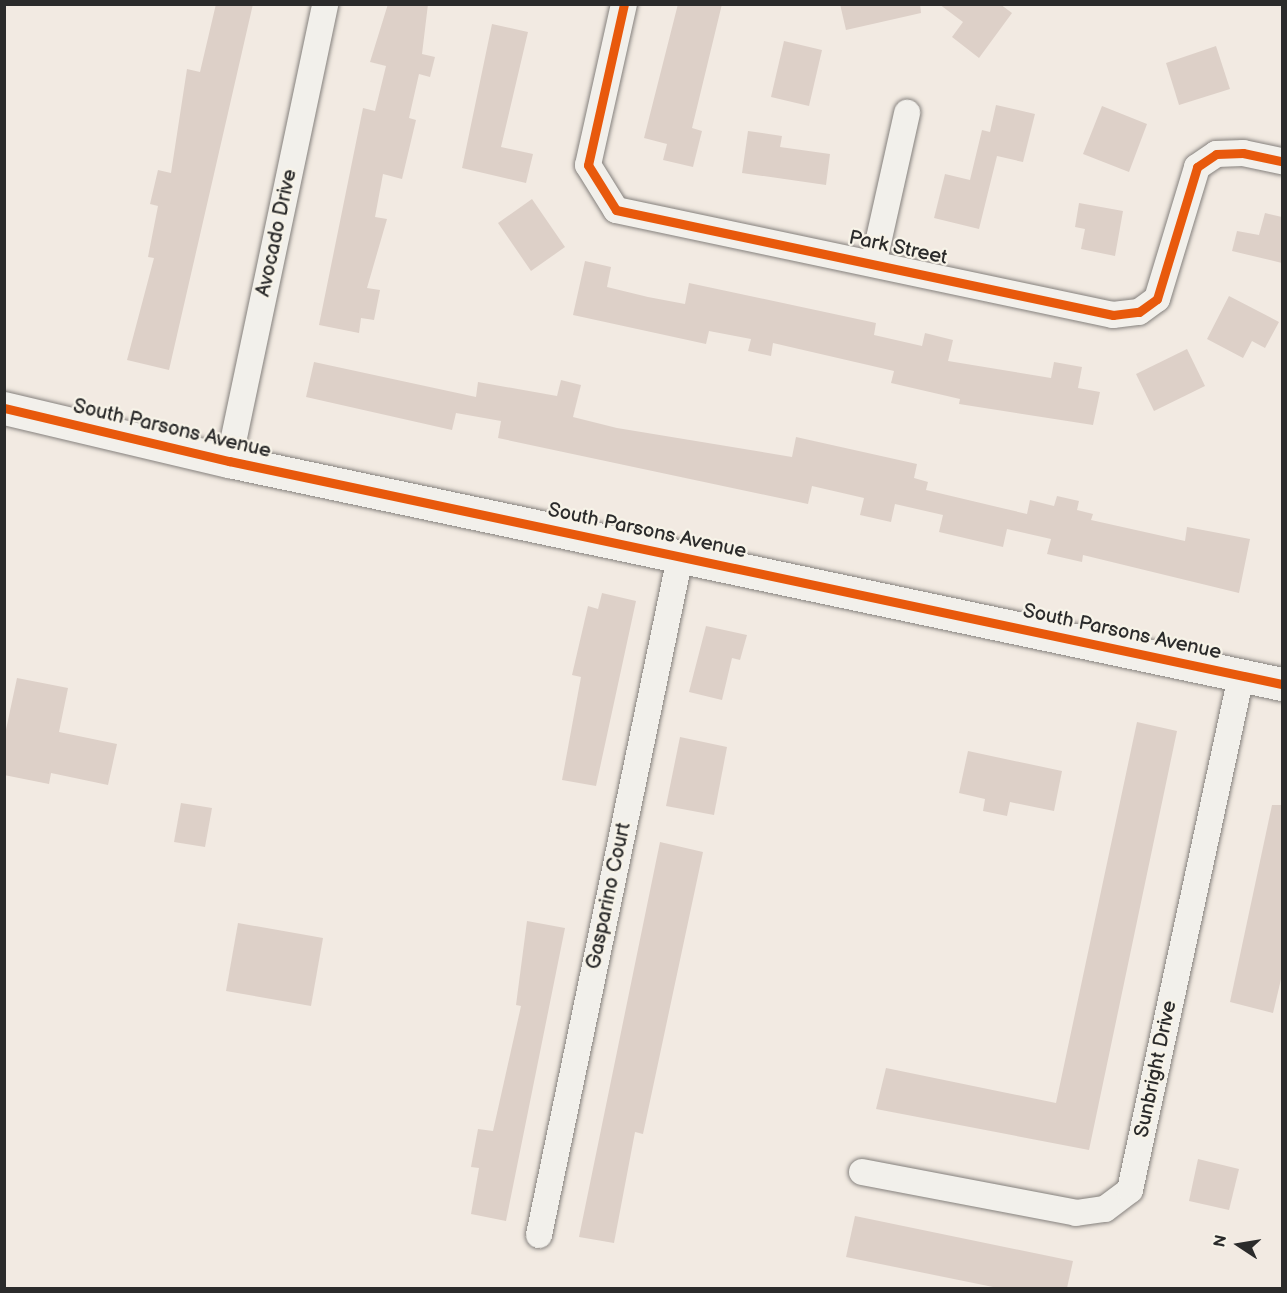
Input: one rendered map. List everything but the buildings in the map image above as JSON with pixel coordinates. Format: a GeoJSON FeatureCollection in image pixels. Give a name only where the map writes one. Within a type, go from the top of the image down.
{"type":"FeatureCollection","features":[{"type":"Feature","properties":{"kind":"street","name":"Avocado Drive"},"geometry":{"type":"LineString","coordinates":[[229,461],[325,4]]}},
{"type":"Feature","properties":{"kind":"street","name":"Park Street"},"geometry":{"type":"LineString","coordinates":[[624,4],[588,165],[616,210],[874,261],[1113,315],[1139,312],[1156,299],[1197,167],[1216,154],[1244,153],[1282,161]]}},
{"type":"Feature","properties":{"kind":"street"},"geometry":{"type":"LineString","coordinates":[[874,261],[907,113]]}},
{"type":"Feature","properties":{"kind":"street","name":"South Parsons Avenue"},"geometry":{"type":"LineString","coordinates":[[4,408],[229,461],[1282,684]]}},
{"type":"Feature","properties":{"kind":"street","name":"Gasparino Court"},"geometry":{"type":"LineString","coordinates":[[539,1235],[680,556]]}},
{"type":"Feature","properties":{"kind":"street","name":"Sunbright Drive"},"geometry":{"type":"LineString","coordinates":[[862,1172],[1076,1213],[1105,1209],[1130,1190],[1241,676]]}},
{"type":"Feature","properties":{"kind":"cycle path"},"geometry":{"type":"LineString","coordinates":[[624,4],[588,165],[616,210],[1113,315],[1139,312],[1157,299],[1197,167],[1216,154],[1243,153],[1282,161]]}},
{"type":"Feature","properties":{"kind":"cycle path"},"geometry":{"type":"LineString","coordinates":[[4,408],[229,461],[1282,684]]}}]}
